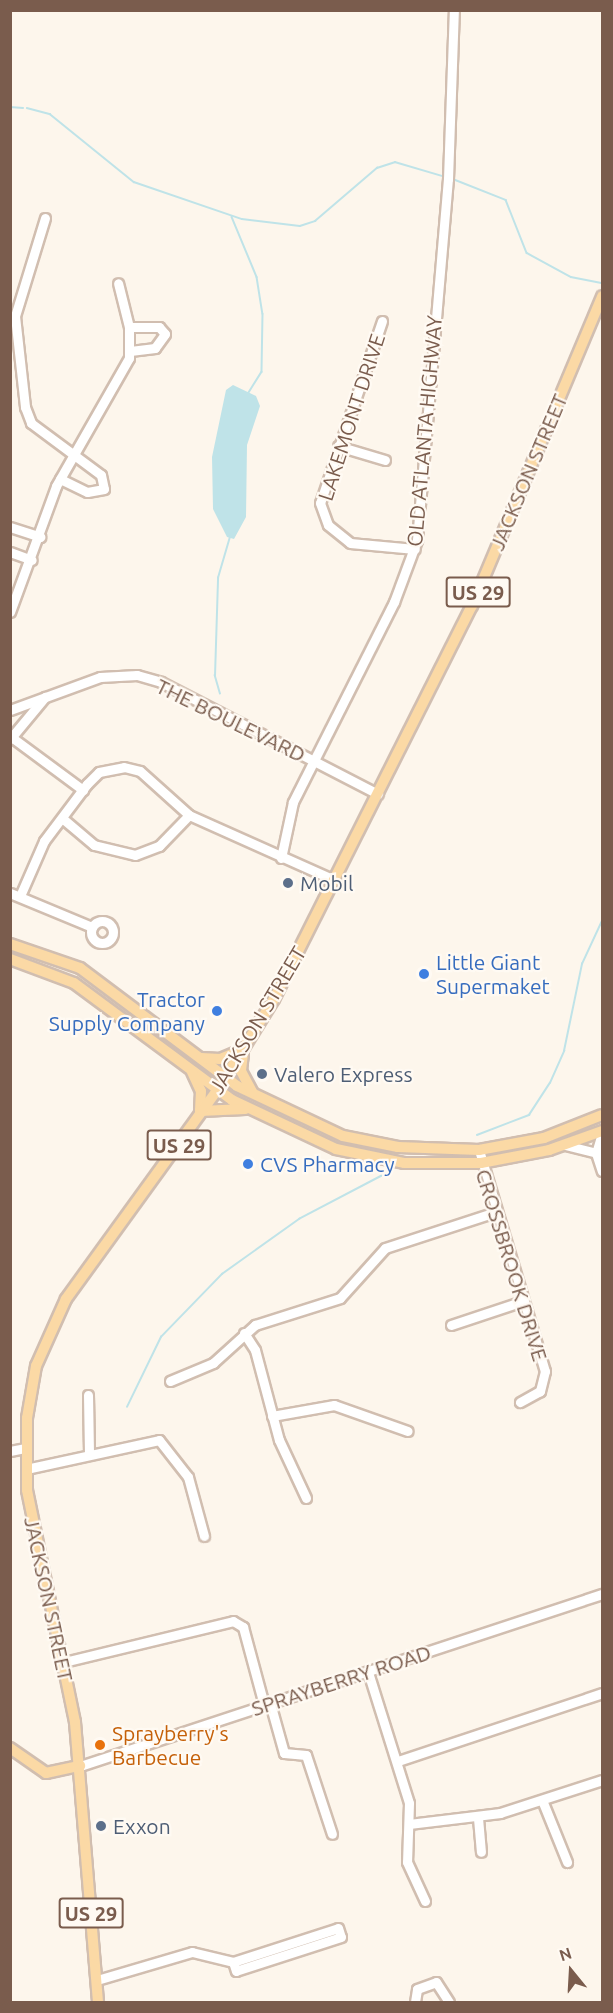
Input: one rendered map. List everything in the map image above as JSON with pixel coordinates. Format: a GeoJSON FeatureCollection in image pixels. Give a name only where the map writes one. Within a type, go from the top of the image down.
{"type":"FeatureCollection","features":[{"type":"Feature","properties":{"kind":"main road","name":"JACKSON STREET"},"geometry":{"type":"LineString","coordinates":[[98,2002],[80,1766],[64,1662],[31,1517],[26,1470],[26,1448],[34,1376],[51,1328],[79,1279],[217,1090],[243,1048],[333,880],[472,606],[603,296]]}},
{"type":"Feature","properties":{"kind":"main road"},"geometry":{"type":"LineString","coordinates":[[10,944],[80,968],[255,1097],[359,1141],[479,1150],[544,1138],[603,1115]]}},
{"type":"Feature","properties":{"kind":"main road"},"geometry":{"type":"LineString","coordinates":[[10,959],[74,982],[217,1090],[247,1109],[304,1137],[369,1157],[481,1163],[565,1145],[603,1132]]}},
{"type":"Feature","properties":{"kind":"main road"},"geometry":{"type":"LineString","coordinates":[[201,1058],[220,1059],[243,1048],[243,1078],[255,1097]]}},
{"type":"Feature","properties":{"kind":"main road"},"geometry":{"type":"LineString","coordinates":[[190,1069],[201,1091],[200,1111],[247,1109]]}},
{"type":"Feature","properties":{"kind":"main road"},"geometry":{"type":"LineString","coordinates":[[10,1748],[41,1771],[57,1773],[80,1766]]}},
{"type":"Feature","properties":{"kind":"street","name":"OLD ATLANTA HIGHWAY"},"geometry":{"type":"LineString","coordinates":[[281,858],[293,802],[313,760],[341,714],[415,549],[448,179],[454,10]]}},
{"type":"Feature","properties":{"kind":"street"},"geometry":{"type":"LineString","coordinates":[[45,218],[15,329],[28,419],[101,475],[104,489],[87,492],[60,479]]}},
{"type":"Feature","properties":{"kind":"street"},"geometry":{"type":"LineString","coordinates":[[10,612],[32,560],[60,479],[73,453],[122,378],[130,351],[129,327],[118,284]]}},
{"type":"Feature","properties":{"kind":"street","name":"LAKEMONT DRIVE"},"geometry":{"type":"LineString","coordinates":[[381,321],[320,504],[328,525],[350,543],[415,549]]}},
{"type":"Feature","properties":{"kind":"street"},"geometry":{"type":"LineString","coordinates":[[129,327],[159,327],[165,334],[155,348],[130,351]]}},
{"type":"Feature","properties":{"kind":"street"},"geometry":{"type":"LineString","coordinates":[[338,446],[385,460]]}},
{"type":"Feature","properties":{"kind":"street"},"geometry":{"type":"LineString","coordinates":[[10,527],[40,537]]}},
{"type":"Feature","properties":{"kind":"street"},"geometry":{"type":"LineString","coordinates":[[10,552],[32,560]]}},
{"type":"Feature","properties":{"kind":"street","name":"THE BOULEVARD"},"geometry":{"type":"LineString","coordinates":[[10,711],[100,677],[137,675],[160,682],[378,794]]}},
{"type":"Feature","properties":{"kind":"street"},"geometry":{"type":"LineString","coordinates":[[45,697],[11,738],[83,790]]}},
{"type":"Feature","properties":{"kind":"street"},"geometry":{"type":"LineString","coordinates":[[92,927],[15,894],[44,841],[83,790],[99,772],[124,767],[140,771],[189,815],[333,880]]}},
{"type":"Feature","properties":{"kind":"street"},"geometry":{"type":"LineString","coordinates":[[62,818],[94,845],[135,855],[159,846],[189,815]]}},
{"type":"Feature","properties":{"kind":"street"},"geometry":{"type":"LineString","coordinates":[[603,1132],[596,1153],[603,1171]]}},
{"type":"Feature","properties":{"kind":"street"},"geometry":{"type":"LineString","coordinates":[[565,1145],[596,1153]]}},
{"type":"Feature","properties":{"kind":"street","name":"CROSSBROOK DRIVE"},"geometry":{"type":"LineString","coordinates":[[479,1150],[545,1376],[540,1391],[520,1402]]}},
{"type":"Feature","properties":{"kind":"street"},"geometry":{"type":"LineString","coordinates":[[170,1381],[213,1363],[244,1333],[340,1298],[385,1248],[496,1212]]}},
{"type":"Feature","properties":{"kind":"street"},"geometry":{"type":"LineString","coordinates":[[451,1325],[523,1301]]}},
{"type":"Feature","properties":{"kind":"street"},"geometry":{"type":"LineString","coordinates":[[244,1333],[255,1350],[272,1416],[306,1498]]}},
{"type":"Feature","properties":{"kind":"street"},"geometry":{"type":"LineString","coordinates":[[88,1395],[89,1453]]}},
{"type":"Feature","properties":{"kind":"street"},"geometry":{"type":"LineString","coordinates":[[272,1416],[326,1404],[408,1431]]}},
{"type":"Feature","properties":{"kind":"street"},"geometry":{"type":"LineString","coordinates":[[26,1470],[89,1453],[159,1440],[188,1477],[204,1536]]}},
{"type":"Feature","properties":{"kind":"street"},"geometry":{"type":"LineString","coordinates":[[10,1451],[26,1448]]}},
{"type":"Feature","properties":{"kind":"street","name":"SPRAYBERRY ROAD"},"geometry":{"type":"LineString","coordinates":[[80,1766],[603,1594]]}},
{"type":"Feature","properties":{"kind":"street"},"geometry":{"type":"LineString","coordinates":[[64,1662],[233,1621],[243,1627],[284,1753],[306,1755],[332,1834]]}},
{"type":"Feature","properties":{"kind":"street"},"geometry":{"type":"LineString","coordinates":[[368,1672],[398,1761],[409,1824],[407,1863],[425,1901]]}},
{"type":"Feature","properties":{"kind":"street"},"geometry":{"type":"LineString","coordinates":[[398,1761],[603,1693]]}},
{"type":"Feature","properties":{"kind":"street"},"geometry":{"type":"LineString","coordinates":[[409,1824],[478,1818],[603,1780]]}},
{"type":"Feature","properties":{"kind":"street"},"geometry":{"type":"LineString","coordinates":[[542,1800],[567,1862]]}},
{"type":"Feature","properties":{"kind":"street"},"geometry":{"type":"LineString","coordinates":[[478,1818],[481,1852]]}},
{"type":"Feature","properties":{"kind":"street"},"geometry":{"type":"LineString","coordinates":[[97,1980],[192,1952],[233,1962],[338,1928],[342,1932],[341,1937],[236,1971],[233,1962]]}},
{"type":"Feature","properties":{"kind":"street"},"geometry":{"type":"LineString","coordinates":[[415,2002],[417,1989],[436,1982],[448,2002]]}},
{"type":"Feature","properties":{"kind":"water"},"geometry":{"type":"Polygon","coordinates":[[[233,385],[256,396],[260,406],[247,445],[246,517],[234,539],[227,537],[213,509],[212,457],[226,390],[233,385]]]}},
{"type":"Feature","properties":{"kind":"waterway"},"geometry":{"type":"LineString","coordinates":[[10,107],[23,108]]}},
{"type":"Feature","properties":{"kind":"waterway"},"geometry":{"type":"LineString","coordinates":[[27,108],[50,114],[134,182],[242,219],[300,226],[315,221],[377,168],[395,162],[446,177]]}},
{"type":"Feature","properties":{"kind":"waterway"},"geometry":{"type":"LineString","coordinates":[[453,179],[506,200],[527,253],[571,277],[602,283]]}},
{"type":"Feature","properties":{"kind":"waterway"},"geometry":{"type":"LineString","coordinates":[[232,217],[257,277],[263,314],[262,372],[249,393]]}},
{"type":"Feature","properties":{"kind":"waterway"},"geometry":{"type":"LineString","coordinates":[[220,694],[215,676],[218,578],[230,537]]}},
{"type":"Feature","properties":{"kind":"waterway"},"geometry":{"type":"LineString","coordinates":[[477,1135],[529,1115],[550,1083],[564,1051],[582,964],[602,921]]}},
{"type":"Feature","properties":{"kind":"waterway"},"geometry":{"type":"LineString","coordinates":[[127,1407],[161,1337],[222,1274],[299,1219],[381,1176]]}},
{"type":"Feature","properties":{"kind":"place","name":"Mobil"},"geometry":{"type":"Point","coordinates":[288,883]}},
{"type":"Feature","properties":{"kind":"place","name":"Little Giant Supermaket"},"geometry":{"type":"Point","coordinates":[424,974]}},
{"type":"Feature","properties":{"kind":"place","name":"Tractor Supply Company"},"geometry":{"type":"Point","coordinates":[217,1011]}},
{"type":"Feature","properties":{"kind":"place","name":"Valero Express"},"geometry":{"type":"Point","coordinates":[262,1074]}},
{"type":"Feature","properties":{"kind":"place","name":"CVS Pharmacy"},"geometry":{"type":"Point","coordinates":[248,1164]}},
{"type":"Feature","properties":{"kind":"place","name":"Sprayberry's Barbecue"},"geometry":{"type":"Point","coordinates":[100,1745]}},
{"type":"Feature","properties":{"kind":"place","name":"Exxon"},"geometry":{"type":"Point","coordinates":[101,1826]}}]}
